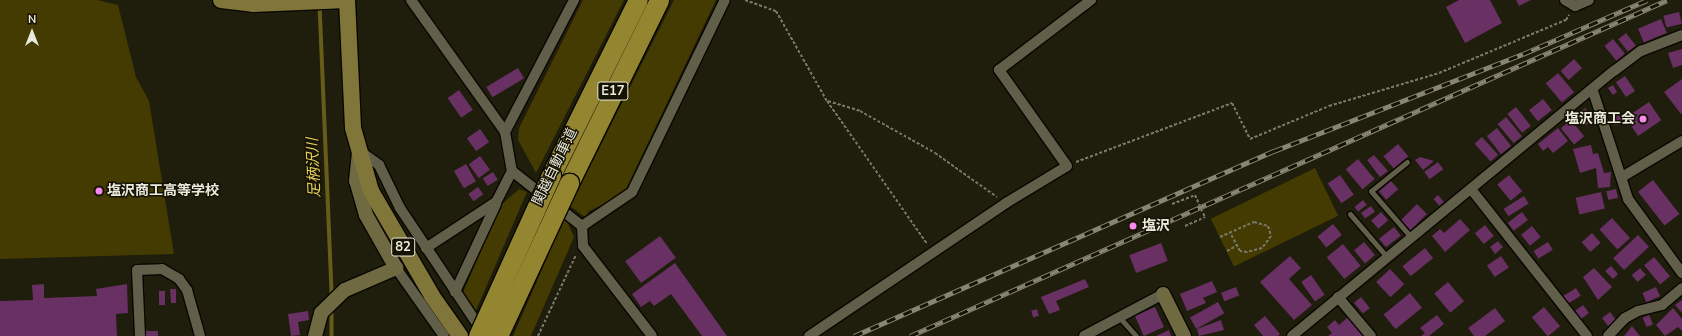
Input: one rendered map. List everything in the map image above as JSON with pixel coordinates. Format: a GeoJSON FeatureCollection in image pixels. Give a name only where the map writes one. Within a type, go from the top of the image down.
{"type":"FeatureCollection","features":[{"type":"Feature","properties":{"kind":"highway","name":"関越自動車道"},"geometry":{"type":"LineString","coordinates":[[478,336],[551,175],[638,0]]}},
{"type":"Feature","properties":{"kind":"highway","name":"関越自動車道"},"geometry":{"type":"LineString","coordinates":[[498,336],[569,183],[659,0]]}},
{"type":"Feature","properties":{"kind":"main road"},"geometry":{"type":"LineString","coordinates":[[221,0],[253,4],[347,0]]}},
{"type":"Feature","properties":{"kind":"main road","name":"82"},"geometry":{"type":"LineString","coordinates":[[347,0],[353,128],[370,191],[432,296],[460,336]]}},
{"type":"Feature","properties":{"kind":"main road"},"geometry":{"type":"LineString","coordinates":[[315,336],[321,313],[346,290],[396,268],[366,215],[356,181],[360,151]]}},
{"type":"Feature","properties":{"kind":"main road"},"geometry":{"type":"LineString","coordinates":[[1163,294],[1184,336]]}},
{"type":"Feature","properties":{"kind":"street"},"geometry":{"type":"LineString","coordinates":[[347,0],[352,0]]}},
{"type":"Feature","properties":{"kind":"street"},"geometry":{"type":"LineString","coordinates":[[411,0],[505,132],[512,171],[496,202],[455,292]]}},
{"type":"Feature","properties":{"kind":"street"},"geometry":{"type":"LineString","coordinates":[[505,132],[574,0]]}},
{"type":"Feature","properties":{"kind":"street"},"geometry":{"type":"LineString","coordinates":[[582,226],[632,192],[725,0]]}},
{"type":"Feature","properties":{"kind":"street"},"geometry":{"type":"LineString","coordinates":[[809,336],[1006,203],[1068,166],[999,70],[1090,0]]}},
{"type":"Feature","properties":{"kind":"street"},"geometry":{"type":"LineString","coordinates":[[1565,0],[1575,6],[1589,0]]}},
{"type":"Feature","properties":{"kind":"street"},"geometry":{"type":"LineString","coordinates":[[1292,336],[1411,237],[1641,51],[1682,35]]}},
{"type":"Feature","properties":{"kind":"street"},"geometry":{"type":"LineString","coordinates":[[1593,91],[1628,199],[1682,273]]}},
{"type":"Feature","properties":{"kind":"street"},"geometry":{"type":"LineString","coordinates":[[1622,177],[1682,141]]}},
{"type":"Feature","properties":{"kind":"street"},"geometry":{"type":"LineString","coordinates":[[360,151],[379,165],[400,208],[486,336]]}},
{"type":"Feature","properties":{"kind":"street"},"geometry":{"type":"LineString","coordinates":[[512,171],[582,226],[583,246],[652,336]]}},
{"type":"Feature","properties":{"kind":"street"},"geometry":{"type":"LineString","coordinates":[[1471,189],[1587,336]]}},
{"type":"Feature","properties":{"kind":"street"},"geometry":{"type":"LineString","coordinates":[[426,248],[496,202]]}},
{"type":"Feature","properties":{"kind":"street"},"geometry":{"type":"LineString","coordinates":[[396,268],[444,336]]}},
{"type":"Feature","properties":{"kind":"street"},"geometry":{"type":"LineString","coordinates":[[140,336],[137,270],[162,269],[180,279],[187,290],[200,336]]}},
{"type":"Feature","properties":{"kind":"street"},"geometry":{"type":"LineString","coordinates":[[1608,336],[1625,318],[1638,311],[1662,305],[1682,288]]}},
{"type":"Feature","properties":{"kind":"street"},"geometry":{"type":"LineString","coordinates":[[1084,336],[1163,294]]}},
{"type":"Feature","properties":{"kind":"street"},"geometry":{"type":"LineString","coordinates":[[1338,297],[1371,336]]}},
{"type":"Feature","properties":{"kind":"lane"},"geometry":{"type":"LineString","coordinates":[[1407,162],[1371,191],[1411,237]]}},
{"type":"Feature","properties":{"kind":"lane"},"geometry":{"type":"LineString","coordinates":[[1350,214],[1388,257]]}},
{"type":"Feature","properties":{"kind":"lane"},"geometry":{"type":"LineString","coordinates":[[1120,318],[1136,336]]}},
{"type":"Feature","properties":{"kind":"path"},"geometry":{"type":"LineString","coordinates":[[745,0],[776,11],[827,101],[934,253]]}},
{"type":"Feature","properties":{"kind":"path"},"geometry":{"type":"LineString","coordinates":[[1068,166],[1232,103],[1250,139],[1329,106],[1439,73],[1566,20],[1575,6]]}},
{"type":"Feature","properties":{"kind":"path"},"geometry":{"type":"LineString","coordinates":[[827,101],[860,111],[928,150],[1006,203]]}},
{"type":"Feature","properties":{"kind":"path"},"geometry":{"type":"LineString","coordinates":[[1172,204],[1195,195],[1205,217],[1185,226]]}},
{"type":"Feature","properties":{"kind":"path"},"geometry":{"type":"LineString","coordinates":[[1220,237],[1231,234],[1254,222],[1263,222],[1270,230],[1272,236],[1262,248],[1247,252],[1236,246],[1231,234]]}},
{"type":"Feature","properties":{"kind":"path"},"geometry":{"type":"LineString","coordinates":[[538,336],[570,262],[583,246]]}},
{"type":"Feature","properties":{"kind":"path"},"geometry":{"type":"LineString","coordinates":[[1227,251],[1236,246]]}},
{"type":"Feature","properties":{"kind":"shaded area","name":"塩沢商工高等学校"},"geometry":{"type":"Polygon","coordinates":[[[0,0],[97,0],[118,5],[136,77],[149,101],[174,254],[0,259],[0,0]]]}},
{"type":"Feature","properties":{"kind":"shaded area"},"geometry":{"type":"Polygon","coordinates":[[[583,0],[624,0],[536,173],[518,140],[519,128],[583,0]]]}},
{"type":"Feature","properties":{"kind":"shaded area"},"geometry":{"type":"Polygon","coordinates":[[[674,0],[716,0],[626,189],[617,198],[589,211],[585,217],[570,206],[674,0]]]}},
{"type":"Feature","properties":{"kind":"shaded area"},"geometry":{"type":"Polygon","coordinates":[[[1315,168],[1338,216],[1234,266],[1211,219],[1315,168]]]}},
{"type":"Feature","properties":{"kind":"shaded area"},"geometry":{"type":"Polygon","coordinates":[[[519,189],[527,192],[474,315],[461,297],[501,205],[519,189]]]}},
{"type":"Feature","properties":{"kind":"shaded area"},"geometry":{"type":"Polygon","coordinates":[[[565,217],[574,237],[531,336],[513,336],[565,217]]]}},
{"type":"Feature","properties":{"kind":"building"},"geometry":{"type":"Polygon","coordinates":[[[1459,0],[1490,0],[1502,23],[1465,43],[1446,7],[1459,0]]]}},
{"type":"Feature","properties":{"kind":"building"},"geometry":{"type":"Polygon","coordinates":[[[1516,0],[1531,0],[1519,6],[1516,0]]]}},
{"type":"Feature","properties":{"kind":"building"},"geometry":{"type":"Polygon","coordinates":[[[1679,12],[1682,24],[1666,28],[1663,16],[1679,12]]]}},
{"type":"Feature","properties":{"kind":"building"},"geometry":{"type":"Polygon","coordinates":[[[1661,19],[1667,33],[1644,43],[1638,29],[1661,19]]]}},
{"type":"Feature","properties":{"kind":"building"},"geometry":{"type":"Polygon","coordinates":[[[1626,33],[1636,46],[1628,52],[1618,39],[1626,33]]]}},
{"type":"Feature","properties":{"kind":"building"},"geometry":{"type":"Polygon","coordinates":[[[1613,39],[1625,54],[1616,61],[1604,46],[1613,39]]]}},
{"type":"Feature","properties":{"kind":"building"},"geometry":{"type":"Polygon","coordinates":[[[1682,49],[1682,65],[1673,68],[1668,53],[1682,49]]]}},
{"type":"Feature","properties":{"kind":"building"},"geometry":{"type":"Polygon","coordinates":[[[1574,59],[1582,68],[1569,80],[1561,71],[1574,59]]]}},
{"type":"Feature","properties":{"kind":"building"},"geometry":{"type":"Polygon","coordinates":[[[518,68],[524,78],[492,97],[486,87],[518,68]]]}},
{"type":"Feature","properties":{"kind":"building"},"geometry":{"type":"Polygon","coordinates":[[[1558,73],[1574,92],[1562,102],[1546,83],[1558,73]]]}},
{"type":"Feature","properties":{"kind":"building"},"geometry":{"type":"Polygon","coordinates":[[[1625,76],[1635,91],[1626,97],[1616,82],[1625,76]]]}},
{"type":"Feature","properties":{"kind":"building"},"geometry":{"type":"Polygon","coordinates":[[[1682,79],[1682,113],[1681,114],[1664,92],[1682,79]]]}},
{"type":"Feature","properties":{"kind":"building"},"geometry":{"type":"Polygon","coordinates":[[[1613,85],[1617,92],[1613,95],[1608,88],[1613,85]]]}},
{"type":"Feature","properties":{"kind":"building"},"geometry":{"type":"Polygon","coordinates":[[[459,90],[473,110],[461,118],[448,98],[459,90]]]}},
{"type":"Feature","properties":{"kind":"building"},"geometry":{"type":"Polygon","coordinates":[[[1543,99],[1552,110],[1538,121],[1529,110],[1543,99]]]}},
{"type":"Feature","properties":{"kind":"building","name":"塩沢商工会"},"geometry":{"type":"Polygon","coordinates":[[[1649,102],[1661,120],[1638,136],[1626,118],[1649,102]]]}},
{"type":"Feature","properties":{"kind":"building"},"geometry":{"type":"Polygon","coordinates":[[[1516,107],[1531,126],[1522,133],[1507,114],[1516,107]]]}},
{"type":"Feature","properties":{"kind":"building"},"geometry":{"type":"Polygon","coordinates":[[[1585,108],[1594,119],[1585,126],[1576,115],[1585,108]]]}},
{"type":"Feature","properties":{"kind":"building"},"geometry":{"type":"Polygon","coordinates":[[[1620,114],[1622,124],[1614,125],[1612,116],[1620,114]]]}},
{"type":"Feature","properties":{"kind":"building"},"geometry":{"type":"Polygon","coordinates":[[[1506,117],[1522,136],[1514,143],[1498,124],[1506,117]]]}},
{"type":"Feature","properties":{"kind":"building"},"geometry":{"type":"Polygon","coordinates":[[[1571,120],[1584,136],[1574,145],[1561,128],[1571,120]]]}},
{"type":"Feature","properties":{"kind":"building"},"geometry":{"type":"Polygon","coordinates":[[[1497,128],[1511,146],[1501,154],[1487,136],[1497,128]]]}},
{"type":"Feature","properties":{"kind":"building"},"geometry":{"type":"Polygon","coordinates":[[[1558,128],[1568,141],[1553,153],[1548,147],[1543,151],[1538,144],[1558,128]]]}},
{"type":"Feature","properties":{"kind":"building"},"geometry":{"type":"Polygon","coordinates":[[[480,129],[489,142],[476,151],[467,138],[480,129]]]}},
{"type":"Feature","properties":{"kind":"building"},"geometry":{"type":"Polygon","coordinates":[[[1482,137],[1498,155],[1491,162],[1475,144],[1482,137]]]}},
{"type":"Feature","properties":{"kind":"building"},"geometry":{"type":"Polygon","coordinates":[[[1398,144],[1408,156],[1394,168],[1383,156],[1398,144]]]}},
{"type":"Feature","properties":{"kind":"building"},"geometry":{"type":"Polygon","coordinates":[[[1591,145],[1593,154],[1598,153],[1604,173],[1611,172],[1610,187],[1598,188],[1596,168],[1580,173],[1573,149],[1591,145]]]}},
{"type":"Feature","properties":{"kind":"building"},"geometry":{"type":"Polygon","coordinates":[[[1374,155],[1388,171],[1380,177],[1367,160],[1374,155]]]}},
{"type":"Feature","properties":{"kind":"building"},"geometry":{"type":"Polygon","coordinates":[[[480,156],[490,170],[479,178],[469,164],[480,156]]]}},
{"type":"Feature","properties":{"kind":"building"},"geometry":{"type":"Polygon","coordinates":[[[1420,157],[1434,161],[1423,170],[1415,160],[1420,157]]]}},
{"type":"Feature","properties":{"kind":"building"},"geometry":{"type":"Polygon","coordinates":[[[1358,159],[1375,179],[1362,189],[1346,169],[1358,159]]]}},
{"type":"Feature","properties":{"kind":"building"},"geometry":{"type":"Polygon","coordinates":[[[1438,162],[1443,169],[1430,179],[1424,172],[1438,162]]]}},
{"type":"Feature","properties":{"kind":"building"},"geometry":{"type":"Polygon","coordinates":[[[466,164],[476,181],[464,188],[454,171],[466,164]]]}},
{"type":"Feature","properties":{"kind":"building"},"geometry":{"type":"Polygon","coordinates":[[[493,172],[498,180],[488,186],[483,178],[493,172]]]}},
{"type":"Feature","properties":{"kind":"building"},"geometry":{"type":"Polygon","coordinates":[[[1340,175],[1354,195],[1341,203],[1328,184],[1340,175]]]}},
{"type":"Feature","properties":{"kind":"building"},"geometry":{"type":"Polygon","coordinates":[[[1509,175],[1522,191],[1511,201],[1497,184],[1509,175]]]}},
{"type":"Feature","properties":{"kind":"building"},"geometry":{"type":"Polygon","coordinates":[[[1653,180],[1679,214],[1665,226],[1638,192],[1653,180]]]}},
{"type":"Feature","properties":{"kind":"building"},"geometry":{"type":"Polygon","coordinates":[[[1391,181],[1398,189],[1386,200],[1379,191],[1391,181]]]}},
{"type":"Feature","properties":{"kind":"building"},"geometry":{"type":"Polygon","coordinates":[[[478,187],[483,194],[474,201],[468,194],[478,187]]]}},
{"type":"Feature","properties":{"kind":"building"},"geometry":{"type":"Polygon","coordinates":[[[1616,189],[1618,198],[1608,200],[1606,191],[1616,189]]]}},
{"type":"Feature","properties":{"kind":"building"},"geometry":{"type":"Polygon","coordinates":[[[1601,192],[1605,209],[1579,214],[1576,198],[1601,192]]]}},
{"type":"Feature","properties":{"kind":"building"},"geometry":{"type":"Polygon","coordinates":[[[1438,195],[1444,202],[1439,206],[1433,199],[1438,195]]]}},
{"type":"Feature","properties":{"kind":"building"},"geometry":{"type":"Polygon","coordinates":[[[1524,196],[1529,204],[1508,216],[1504,209],[1524,196]]]}},
{"type":"Feature","properties":{"kind":"building"},"geometry":{"type":"Polygon","coordinates":[[[1363,200],[1367,205],[1358,212],[1354,207],[1363,200]]]}},
{"type":"Feature","properties":{"kind":"building"},"geometry":{"type":"Polygon","coordinates":[[[1417,204],[1427,214],[1411,230],[1401,220],[1417,204]]]}},
{"type":"Feature","properties":{"kind":"building"},"geometry":{"type":"Polygon","coordinates":[[[1371,206],[1375,212],[1365,219],[1361,213],[1371,206]]]}},
{"type":"Feature","properties":{"kind":"building"},"geometry":{"type":"Polygon","coordinates":[[[1381,212],[1388,220],[1378,229],[1371,221],[1381,212]]]}},
{"type":"Feature","properties":{"kind":"building"},"geometry":{"type":"Polygon","coordinates":[[[1522,212],[1528,220],[1514,231],[1508,223],[1522,212]]]}},
{"type":"Feature","properties":{"kind":"building"},"geometry":{"type":"Polygon","coordinates":[[[1612,218],[1630,238],[1617,249],[1599,229],[1612,218]]]}},
{"type":"Feature","properties":{"kind":"building"},"geometry":{"type":"Polygon","coordinates":[[[1460,219],[1470,230],[1445,252],[1432,236],[1440,229],[1444,233],[1460,219]]]}},
{"type":"Feature","properties":{"kind":"building"},"geometry":{"type":"Polygon","coordinates":[[[1333,224],[1342,235],[1326,247],[1317,237],[1333,224]]]}},
{"type":"Feature","properties":{"kind":"building"},"geometry":{"type":"Polygon","coordinates":[[[1485,225],[1494,236],[1484,244],[1475,233],[1485,225]]]}},
{"type":"Feature","properties":{"kind":"building"},"geometry":{"type":"Polygon","coordinates":[[[1532,226],[1541,237],[1530,246],[1521,235],[1532,226]]]}},
{"type":"Feature","properties":{"kind":"building"},"geometry":{"type":"Polygon","coordinates":[[[1394,227],[1401,236],[1386,247],[1379,239],[1394,227]]]}},
{"type":"Feature","properties":{"kind":"building"},"geometry":{"type":"Polygon","coordinates":[[[1592,233],[1601,243],[1590,252],[1582,242],[1592,233]]]}},
{"type":"Feature","properties":{"kind":"building"},"geometry":{"type":"Polygon","coordinates":[[[1638,235],[1649,247],[1624,270],[1613,258],[1638,235]]]}},
{"type":"Feature","properties":{"kind":"building"},"geometry":{"type":"Polygon","coordinates":[[[660,236],[676,258],[641,283],[625,261],[660,236]]]}},
{"type":"Feature","properties":{"kind":"building"},"geometry":{"type":"Polygon","coordinates":[[[1498,241],[1503,247],[1495,254],[1490,247],[1498,241]]]}},
{"type":"Feature","properties":{"kind":"building"},"geometry":{"type":"Polygon","coordinates":[[[1364,242],[1375,255],[1365,263],[1354,250],[1364,242]]]}},
{"type":"Feature","properties":{"kind":"building"},"geometry":{"type":"Polygon","coordinates":[[[1548,242],[1553,250],[1538,259],[1534,251],[1548,242]]]}},
{"type":"Feature","properties":{"kind":"building"},"geometry":{"type":"Polygon","coordinates":[[[1161,243],[1168,261],[1136,273],[1129,255],[1161,243]]]}},
{"type":"Feature","properties":{"kind":"building"},"geometry":{"type":"Polygon","coordinates":[[[1343,244],[1361,266],[1344,279],[1327,257],[1343,244]]]}},
{"type":"Feature","properties":{"kind":"building"},"geometry":{"type":"Polygon","coordinates":[[[1425,248],[1433,258],[1411,276],[1402,266],[1425,248]]]}},
{"type":"Feature","properties":{"kind":"building"},"geometry":{"type":"Polygon","coordinates":[[[1290,256],[1301,268],[1289,279],[1312,305],[1294,320],[1260,282],[1290,256]]]}},
{"type":"Feature","properties":{"kind":"building"},"geometry":{"type":"Polygon","coordinates":[[[1501,256],[1509,268],[1495,277],[1487,266],[1501,256]]]}},
{"type":"Feature","properties":{"kind":"building"},"geometry":{"type":"Polygon","coordinates":[[[1654,257],[1670,276],[1660,285],[1644,265],[1654,257]]]}},
{"type":"Feature","properties":{"kind":"building"},"geometry":{"type":"Polygon","coordinates":[[[675,263],[727,336],[702,336],[671,294],[654,306],[650,301],[641,307],[632,294],[675,263]]]}},
{"type":"Feature","properties":{"kind":"building"},"geometry":{"type":"Polygon","coordinates":[[[1611,266],[1618,274],[1613,279],[1605,271],[1611,266]]]}},
{"type":"Feature","properties":{"kind":"building"},"geometry":{"type":"Polygon","coordinates":[[[1594,268],[1612,287],[1598,300],[1583,277],[1594,268]]]}},
{"type":"Feature","properties":{"kind":"building"},"geometry":{"type":"Polygon","coordinates":[[[1640,268],[1646,275],[1638,282],[1632,275],[1640,268]]]}},
{"type":"Feature","properties":{"kind":"building"},"geometry":{"type":"Polygon","coordinates":[[[1390,269],[1404,284],[1390,297],[1376,282],[1390,269]]]}},
{"type":"Feature","properties":{"kind":"building"},"geometry":{"type":"Polygon","coordinates":[[[1311,275],[1325,295],[1315,302],[1301,282],[1311,275]]]}},
{"type":"Feature","properties":{"kind":"building"},"geometry":{"type":"Polygon","coordinates":[[[1085,279],[1089,287],[1056,301],[1060,310],[1049,314],[1041,297],[1085,279]]]}},
{"type":"Feature","properties":{"kind":"building"},"geometry":{"type":"Polygon","coordinates":[[[1212,281],[1217,292],[1203,298],[1206,303],[1187,311],[1180,294],[1212,281]]]}},
{"type":"Feature","properties":{"kind":"building"},"geometry":{"type":"Polygon","coordinates":[[[1448,282],[1464,301],[1450,313],[1434,294],[1448,282]]]}},
{"type":"Feature","properties":{"kind":"building"},"geometry":{"type":"Polygon","coordinates":[[[44,284],[44,298],[97,296],[96,289],[127,284],[128,313],[116,314],[117,336],[0,336],[0,301],[33,300],[32,285],[44,284]]]}},
{"type":"Feature","properties":{"kind":"building"},"geometry":{"type":"Polygon","coordinates":[[[1236,287],[1239,295],[1224,301],[1221,293],[1236,287]]]}},
{"type":"Feature","properties":{"kind":"building"},"geometry":{"type":"Polygon","coordinates":[[[1656,287],[1660,296],[1646,302],[1642,293],[1656,287]]]}},
{"type":"Feature","properties":{"kind":"building"},"geometry":{"type":"Polygon","coordinates":[[[1576,288],[1581,296],[1566,305],[1562,297],[1576,288]]]}},
{"type":"Feature","properties":{"kind":"building"},"geometry":{"type":"Polygon","coordinates":[[[170,289],[176,289],[176,303],[171,303],[170,289]]]}},
{"type":"Feature","properties":{"kind":"building"},"geometry":{"type":"Polygon","coordinates":[[[159,291],[165,291],[165,305],[159,305],[159,291]]]}},
{"type":"Feature","properties":{"kind":"building"},"geometry":{"type":"Polygon","coordinates":[[[1410,293],[1422,308],[1396,329],[1384,314],[1410,293]]]}},
{"type":"Feature","properties":{"kind":"building"},"geometry":{"type":"Polygon","coordinates":[[[1361,297],[1370,308],[1363,314],[1354,303],[1361,297]]]}},
{"type":"Feature","properties":{"kind":"building"},"geometry":{"type":"Polygon","coordinates":[[[1682,300],[1682,313],[1675,305],[1682,300]]]}},
{"type":"Feature","properties":{"kind":"building"},"geometry":{"type":"Polygon","coordinates":[[[1218,302],[1224,313],[1196,329],[1190,318],[1218,302]]]}},
{"type":"Feature","properties":{"kind":"building"},"geometry":{"type":"Polygon","coordinates":[[[1583,305],[1589,313],[1581,319],[1575,311],[1583,305]]]}},
{"type":"Feature","properties":{"kind":"building"},"geometry":{"type":"Polygon","coordinates":[[[1155,307],[1164,327],[1144,336],[1135,316],[1155,307]]]}},
{"type":"Feature","properties":{"kind":"building"},"geometry":{"type":"Polygon","coordinates":[[[1544,307],[1560,326],[1547,336],[1532,317],[1544,307]]]}},
{"type":"Feature","properties":{"kind":"building"},"geometry":{"type":"Polygon","coordinates":[[[1495,308],[1505,321],[1485,336],[1474,336],[1468,328],[1495,308]]]}},
{"type":"Feature","properties":{"kind":"building"},"geometry":{"type":"Polygon","coordinates":[[[1673,308],[1682,319],[1682,331],[1678,327],[1665,336],[1656,325],[1673,308]]]}},
{"type":"Feature","properties":{"kind":"building"},"geometry":{"type":"Polygon","coordinates":[[[1037,309],[1039,316],[1033,317],[1031,311],[1037,309]]]}},
{"type":"Feature","properties":{"kind":"building"},"geometry":{"type":"Polygon","coordinates":[[[308,311],[309,320],[298,322],[300,335],[291,336],[288,314],[308,311]]]}},
{"type":"Feature","properties":{"kind":"building"},"geometry":{"type":"Polygon","coordinates":[[[1610,312],[1616,320],[1608,326],[1602,318],[1610,312]]]}},
{"type":"Feature","properties":{"kind":"building"},"geometry":{"type":"Polygon","coordinates":[[[1437,315],[1444,324],[1429,336],[1421,336],[1425,333],[1420,328],[1437,315]]]}},
{"type":"Feature","properties":{"kind":"building"},"geometry":{"type":"Polygon","coordinates":[[[1649,315],[1653,324],[1647,327],[1643,318],[1649,315]]]}},
{"type":"Feature","properties":{"kind":"building"},"geometry":{"type":"Polygon","coordinates":[[[1265,316],[1280,334],[1278,336],[1263,336],[1254,325],[1265,316]]]}},
{"type":"Feature","properties":{"kind":"building"},"geometry":{"type":"Polygon","coordinates":[[[1348,317],[1364,336],[1328,336],[1332,333],[1327,327],[1335,320],[1339,325],[1348,317]]]}},
{"type":"Feature","properties":{"kind":"building"},"geometry":{"type":"Polygon","coordinates":[[[1221,320],[1224,330],[1199,336],[1197,329],[1221,320]]]}},
{"type":"Feature","properties":{"kind":"building"},"geometry":{"type":"Polygon","coordinates":[[[1632,326],[1640,336],[1624,336],[1632,326]]]}},
{"type":"Feature","properties":{"kind":"building"},"geometry":{"type":"Polygon","coordinates":[[[1169,330],[1171,336],[1156,336],[1169,330]]]}},
{"type":"Feature","properties":{"kind":"building"},"geometry":{"type":"Polygon","coordinates":[[[146,331],[158,331],[158,336],[146,336],[146,331]]]}},
{"type":"Feature","properties":{"kind":"waterway","name":"足柄沢川"},"geometry":{"type":"LineString","coordinates":[[320,5],[332,296]]}},
{"type":"Feature","properties":{"kind":"waterway","name":"足柄沢川"},"geometry":{"type":"LineString","coordinates":[[332,309],[332,336]]}},
{"type":"Feature","properties":{"kind":"railway"},"geometry":{"type":"LineString","coordinates":[[854,336],[1274,151],[1523,54],[1647,0]]}},
{"type":"Feature","properties":{"kind":"railway"},"geometry":{"type":"LineString","coordinates":[[910,336],[1667,0]]}},
{"type":"Feature","properties":{"kind":"place","name":"塩沢商工会"},"geometry":{"type":"Point","coordinates":[1643,119]}},
{"type":"Feature","properties":{"kind":"place","name":"塩沢商工高等学校"},"geometry":{"type":"Point","coordinates":[99,191]}},
{"type":"Feature","properties":{"kind":"place","name":"塩沢"},"geometry":{"type":"Point","coordinates":[1133,226]}}]}
